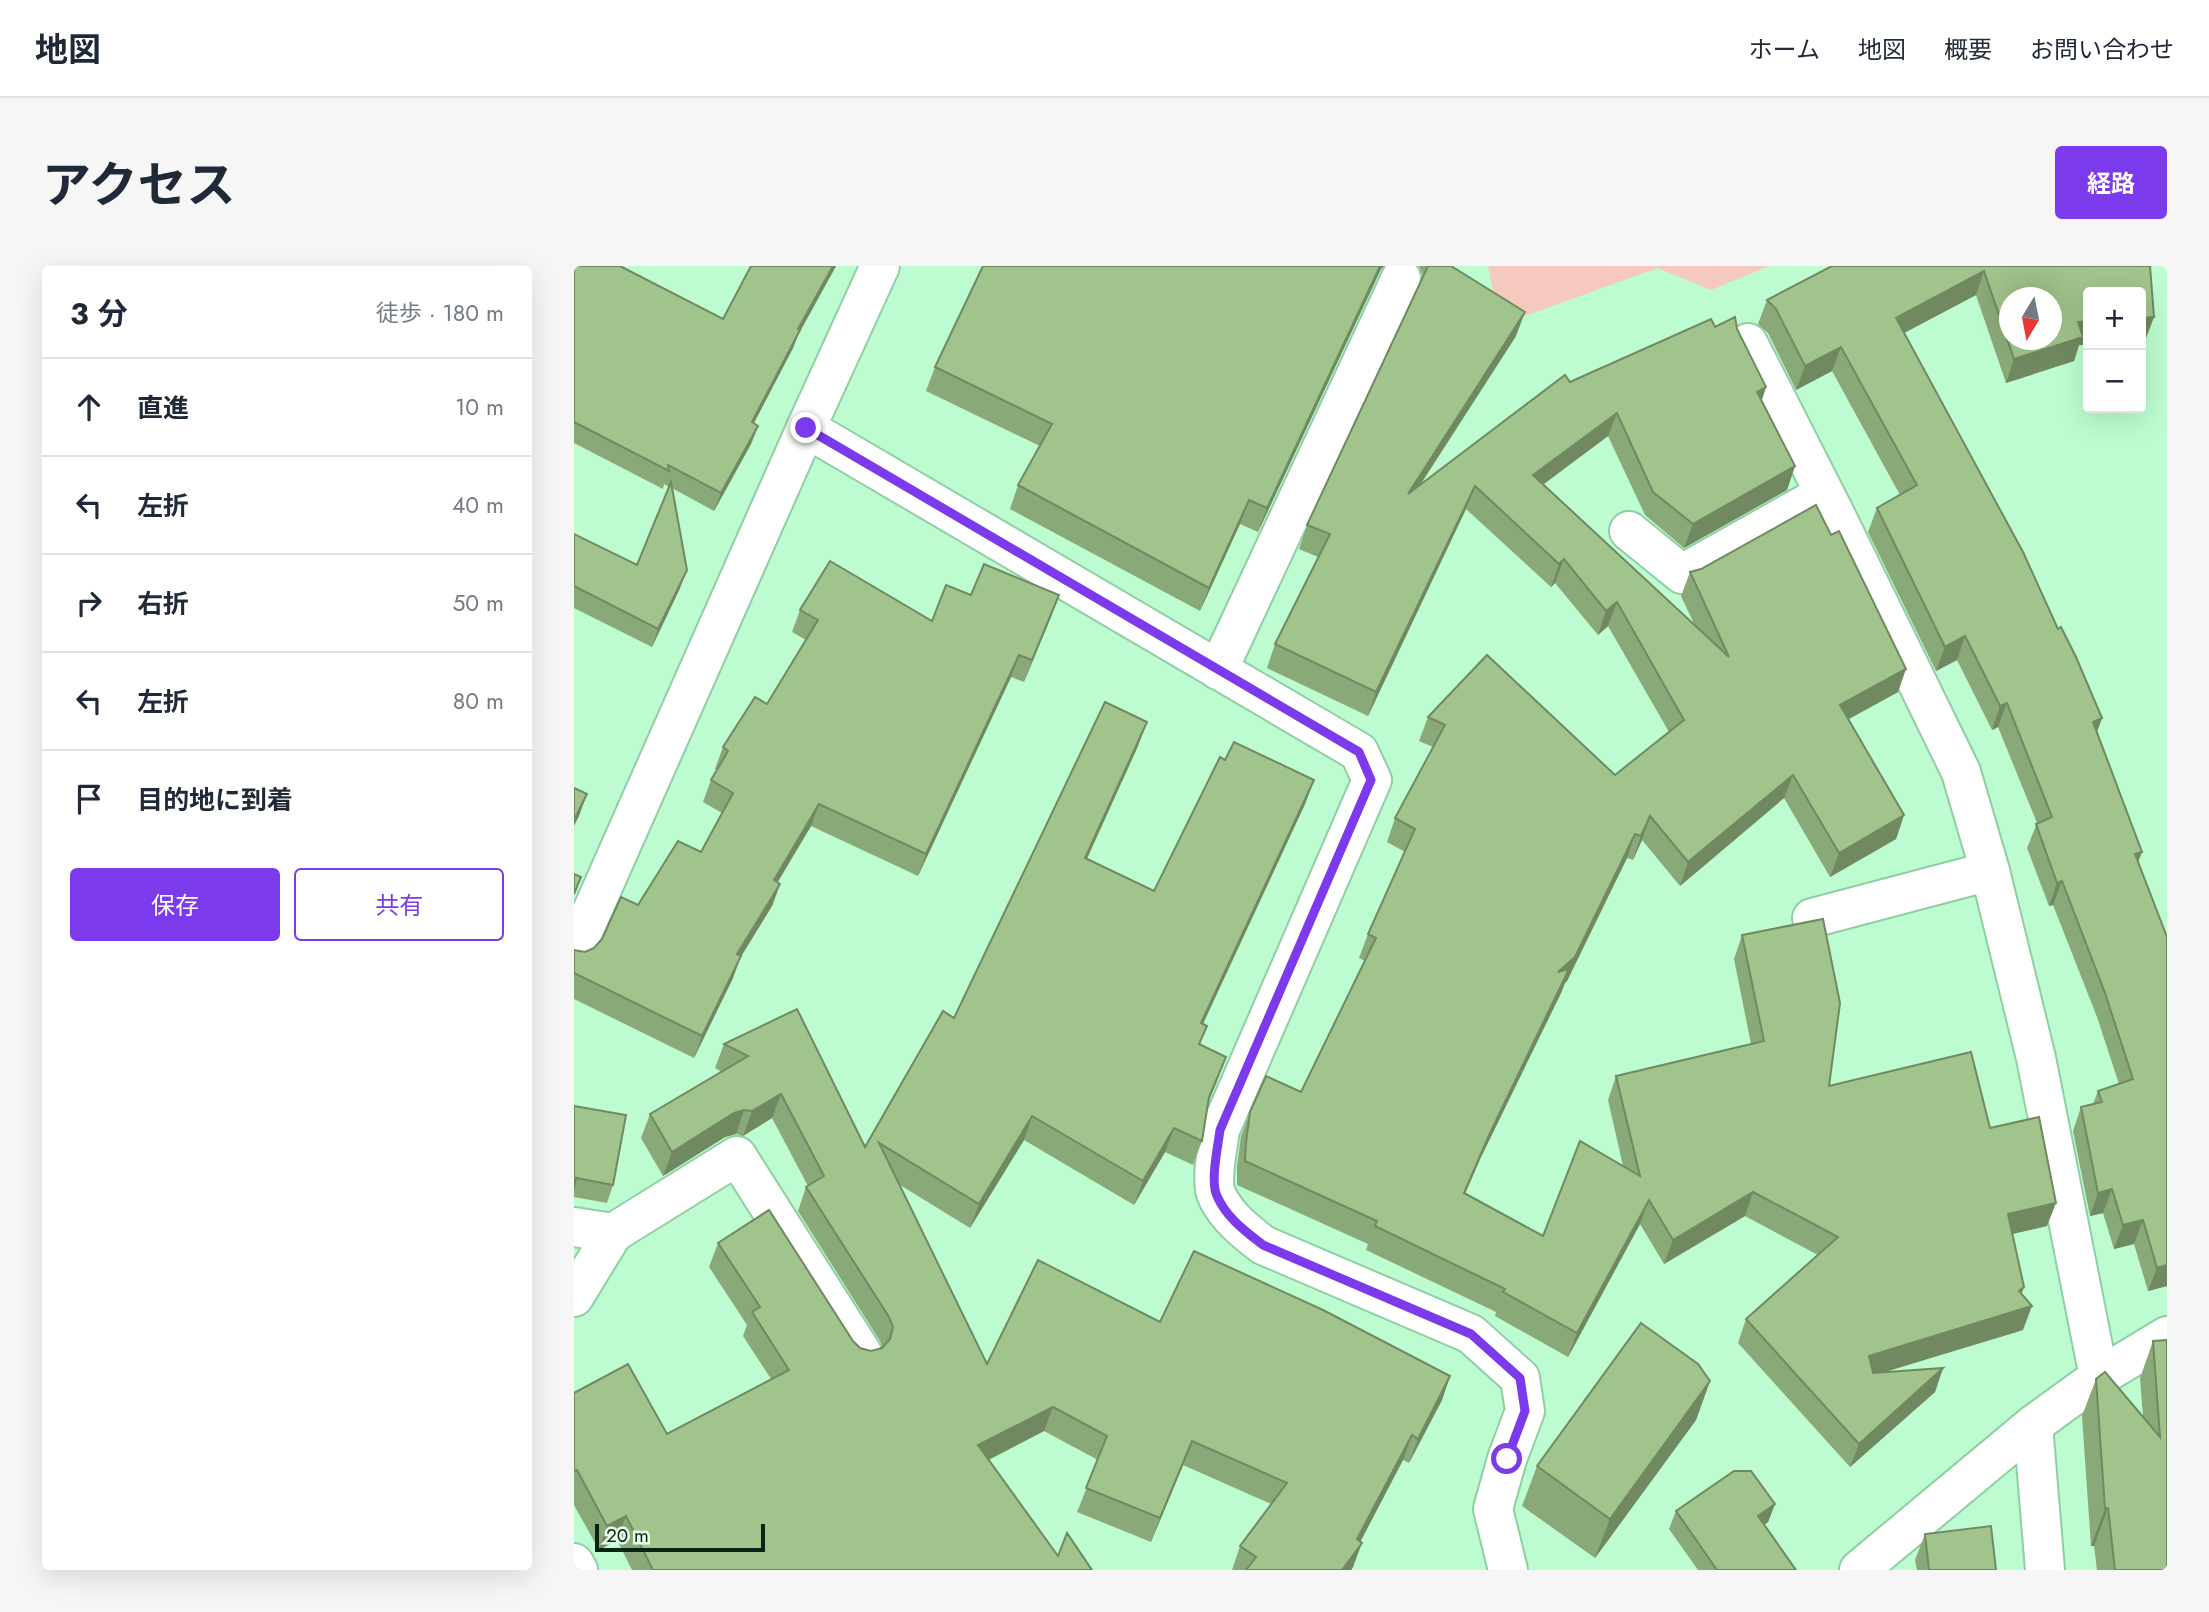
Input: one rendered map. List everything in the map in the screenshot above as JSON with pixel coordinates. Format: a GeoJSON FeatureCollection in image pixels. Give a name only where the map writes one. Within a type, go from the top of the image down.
{"type":"FeatureCollection","features":[{"type":"Feature","properties":{"kind":"street"},"geometry":{"type":"LineString","coordinates":[[574,952],[880,266]]}},
{"type":"Feature","properties":{"kind":"street"},"geometry":{"type":"LineString","coordinates":[[1217,670],[1401,278]]}},
{"type":"Feature","properties":{"kind":"street"},"geometry":{"type":"LineString","coordinates":[[1748,344],[1961,772],[1990,871],[2036,1058],[2099,1377]]}},
{"type":"Feature","properties":{"kind":"street"},"geometry":{"type":"LineString","coordinates":[[806,428],[1359,752],[1371,780],[1220,1130],[1215,1167],[1215,1195],[1237,1225],[1263,1245],[1471,1334],[1520,1378],[1525,1411],[1507,1459],[1493,1509],[1508,1570]]}},
{"type":"Feature","properties":{"kind":"street"},"geometry":{"type":"LineString","coordinates":[[1629,531],[1682,574],[1824,494]]}},
{"type":"Feature","properties":{"kind":"street"},"geometry":{"type":"LineString","coordinates":[[1812,918],[1990,871]]}},
{"type":"Feature","properties":{"kind":"street"},"geometry":{"type":"LineString","coordinates":[[574,1297],[613,1233],[737,1156],[862,1353]]}},
{"type":"Feature","properties":{"kind":"street"},"geometry":{"type":"LineString","coordinates":[[574,1227],[613,1233]]}},
{"type":"Feature","properties":{"kind":"street"},"geometry":{"type":"LineString","coordinates":[[1859,1570],[2033,1425],[2099,1377],[2167,1336]]}},
{"type":"Feature","properties":{"kind":"street"},"geometry":{"type":"LineString","coordinates":[[2033,1425],[2045,1570]]}},
{"type":"Feature","properties":{"kind":"street"},"geometry":{"type":"LineString","coordinates":[[574,1563],[578,1570]]}},
{"type":"Feature","properties":{"kind":"shaded area"},"geometry":{"type":"Polygon","coordinates":[[[1488,266],[1769,266],[1711,290],[1658,268],[1500,325],[1488,266]]]}},
{"type":"Feature","properties":{"kind":"building"},"geometry":{"type":"Polygon","coordinates":[[[574,266],[620,266],[723,319],[751,266],[833,266],[752,422],[758,426],[721,493],[668,465],[669,471],[574,422],[574,266]]]}},
{"type":"Feature","properties":{"kind":"building"},"geometry":{"type":"Polygon","coordinates":[[[983,266],[1380,266],[1267,508],[1249,500],[1209,588],[1018,485],[1052,424],[935,367],[983,266]]]}},
{"type":"Feature","properties":{"kind":"building"},"geometry":{"type":"Polygon","coordinates":[[[1428,266],[1451,266],[1525,312],[1408,494],[1565,375],[1570,382],[1711,319],[1715,327],[1735,317],[1737,329],[1766,387],[1757,392],[1795,466],[1693,524],[1653,492],[1617,413],[1533,475],[1729,657],[1690,572],[1701,569],[1816,505],[1831,535],[1839,531],[1906,669],[1840,705],[1904,815],[1839,853],[1793,775],[1688,862],[1650,816],[1641,836],[1635,834],[1575,957],[1558,972],[1569,969],[1464,1193],[1543,1236],[1580,1141],[1640,1176],[1616,1076],[1764,1041],[1742,935],[1823,919],[1840,1003],[1829,1086],[1971,1052],[1990,1128],[2039,1117],[2056,1203],[2008,1214],[2024,1287],[2019,1291],[2032,1306],[1869,1356],[1873,1373],[1943,1368],[1859,1444],[1746,1319],[1838,1237],[1753,1192],[1673,1240],[1649,1200],[1577,1333],[1503,1292],[1505,1289],[1375,1226],[1377,1221],[1245,1161],[1250,1112],[1266,1076],[1301,1092],[1376,938],[1368,934],[1415,829],[1395,818],[1445,725],[1428,717],[1487,655],[1615,775],[1684,720],[1617,602],[1606,611],[1564,559],[1559,564],[1475,486],[1376,692],[1275,644],[1330,534],[1307,525],[1428,266]]]}},
{"type":"Feature","properties":{"kind":"building"},"geometry":{"type":"Polygon","coordinates":[[[1832,266],[2150,266],[2154,317],[2146,318],[2146,287],[2083,287],[2083,322],[2078,322],[2083,337],[2062,344],[2062,287],[1999,287],[1999,315],[1984,271],[1896,318],[2023,552],[2058,629],[2061,627],[2076,657],[2102,718],[2093,722],[2142,852],[2135,854],[2167,937],[2167,1265],[2157,1268],[2143,1220],[2123,1225],[2112,1189],[2098,1193],[2081,1107],[2102,1102],[2098,1091],[2133,1079],[2105,993],[2062,881],[2057,883],[2036,824],[2052,817],[2007,703],[2000,706],[1965,636],[1945,647],[1877,508],[1917,485],[1841,347],[1805,366],[1776,309],[1767,300],[1832,266]]]}},
{"type":"Feature","properties":{"kind":"building"},"geometry":{"type":"Polygon","coordinates":[[[2011,350],[2042,350],[2014,359],[2011,350]]]}},
{"type":"Feature","properties":{"kind":"building"},"geometry":{"type":"Polygon","coordinates":[[[671,482],[687,570],[658,629],[574,586],[574,534],[637,565],[671,482]]]}},
{"type":"Feature","properties":{"kind":"building"},"geometry":{"type":"Polygon","coordinates":[[[830,561],[932,621],[946,585],[971,595],[984,564],[1059,595],[1032,660],[1019,655],[926,854],[819,804],[774,880],[780,884],[737,954],[741,956],[702,1036],[574,973],[574,950],[585,952],[594,948],[602,939],[621,897],[638,905],[678,841],[701,852],[733,793],[711,780],[728,751],[723,747],[755,697],[767,704],[818,620],[800,610],[830,561]]]}},
{"type":"Feature","properties":{"kind":"building"},"geometry":{"type":"Polygon","coordinates":[[[1105,702],[1147,722],[1085,858],[1154,891],[1220,757],[1225,760],[1234,742],[1314,780],[1201,1023],[1207,1026],[1199,1044],[1226,1057],[1209,1097],[1202,1141],[1174,1128],[1143,1181],[1032,1116],[979,1204],[879,1143],[987,1364],[1038,1260],[1160,1322],[1194,1251],[1323,1310],[1450,1376],[1418,1439],[1412,1435],[1357,1539],[1362,1543],[1342,1570],[1246,1570],[1256,1557],[1240,1546],[1287,1483],[1192,1441],[1160,1518],[1086,1488],[1107,1436],[1053,1407],[978,1445],[1058,1556],[1067,1533],[1092,1570],[653,1570],[626,1516],[607,1526],[577,1470],[574,1471],[574,1393],[628,1364],[667,1434],[789,1370],[752,1312],[760,1307],[718,1243],[769,1210],[860,1348],[871,1351],[882,1348],[890,1339],[893,1327],[806,1187],[824,1176],[781,1094],[752,1111],[734,1113],[672,1152],[650,1114],[748,1056],[724,1044],[797,1009],[865,1147],[943,1011],[954,1018],[1105,702]]]}},
{"type":"Feature","properties":{"kind":"building"},"geometry":{"type":"Polygon","coordinates":[[[574,788],[587,794],[574,820],[574,788]]]}},
{"type":"Feature","properties":{"kind":"building"},"geometry":{"type":"Polygon","coordinates":[[[574,874],[581,877],[574,894],[574,874]]]}},
{"type":"Feature","properties":{"kind":"building"},"geometry":{"type":"Polygon","coordinates":[[[574,1106],[626,1115],[613,1185],[576,1178],[574,1188],[574,1106]]]}},
{"type":"Feature","properties":{"kind":"building"},"geometry":{"type":"Polygon","coordinates":[[[1641,1323],[1698,1364],[1710,1381],[1610,1519],[1537,1466],[1641,1323]]]}},
{"type":"Feature","properties":{"kind":"building"},"geometry":{"type":"Polygon","coordinates":[[[2167,1340],[2167,1570],[2115,1570],[2108,1508],[2105,1509],[2096,1379],[2105,1372],[2160,1437],[2153,1341],[2167,1340]]]}},
{"type":"Feature","properties":{"kind":"building"},"geometry":{"type":"Polygon","coordinates":[[[1734,1471],[1751,1471],[1775,1504],[1758,1516],[1796,1570],[1717,1570],[1676,1511],[1734,1471]]]}},
{"type":"Feature","properties":{"kind":"building"},"geometry":{"type":"Polygon","coordinates":[[[1991,1526],[1996,1570],[1929,1570],[1925,1534],[1991,1526]]]}},
{"type":"Feature","properties":{"kind":"route"},"geometry":{"type":"LineString","coordinates":[[806,428],[1359,752],[1371,780],[1220,1130],[1215,1167],[1215,1195],[1237,1225],[1263,1245],[1471,1334],[1520,1378],[1525,1411],[1507,1459]]}}]}
